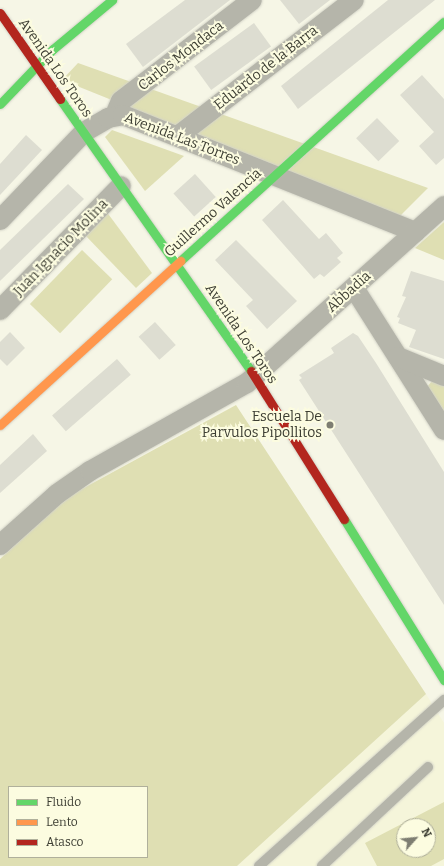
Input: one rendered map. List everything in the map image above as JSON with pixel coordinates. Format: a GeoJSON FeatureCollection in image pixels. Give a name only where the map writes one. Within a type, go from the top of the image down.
{"type":"FeatureCollection","features":[{"type":"Feature","properties":{"kind":"main road"},"geometry":{"type":"LineString","coordinates":[[0,104],[67,36],[112,0]]}},
{"type":"Feature","properties":{"kind":"main road","name":"Avenida Los Toros"},"geometry":{"type":"LineString","coordinates":[[3,21],[37,65],[255,377],[444,680]]}},
{"type":"Feature","properties":{"kind":"main road","name":"Guillermo Valencia"},"geometry":{"type":"LineString","coordinates":[[0,425],[444,22]]}},
{"type":"Feature","properties":{"kind":"street","name":"Carlos Mondaca"},"geometry":{"type":"LineString","coordinates":[[115,116],[121,101],[252,0]]}},
{"type":"Feature","properties":{"kind":"street","name":"Eduardo de la Barra"},"geometry":{"type":"LineString","coordinates":[[178,136],[354,0]]}},
{"type":"Feature","properties":{"kind":"street","name":"Avenida Las Torres"},"geometry":{"type":"LineString","coordinates":[[0,220],[84,132],[115,116],[131,117],[416,232]]}},
{"type":"Feature","properties":{"kind":"street","name":"Juan Ignacio Molina"},"geometry":{"type":"LineString","coordinates":[[0,310],[121,186]]}},
{"type":"Feature","properties":{"kind":"street","name":"Abbadia"},"geometry":{"type":"LineString","coordinates":[[0,545],[78,479],[255,377],[444,206]]}},
{"type":"Feature","properties":{"kind":"street"},"geometry":{"type":"LineString","coordinates":[[354,288],[444,430]]}},
{"type":"Feature","properties":{"kind":"street"},"geometry":{"type":"LineString","coordinates":[[398,358],[444,376]]}},
{"type":"Feature","properties":{"kind":"lane"},"geometry":{"type":"LineString","coordinates":[[259,866],[444,700]]}},
{"type":"Feature","properties":{"kind":"lane"},"geometry":{"type":"LineString","coordinates":[[322,866],[428,768]]}},
{"type":"Feature","properties":{"kind":"shaded area"},"geometry":{"type":"Polygon","coordinates":[[[78,63],[428,188],[400,216],[62,80],[78,63]]]}},
{"type":"Feature","properties":{"kind":"shaded area"},"geometry":{"type":"Polygon","coordinates":[[[112,130],[184,156],[145,191],[105,137],[112,130]]]}},
{"type":"Feature","properties":{"kind":"shaded area"},"geometry":{"type":"Polygon","coordinates":[[[106,211],[152,273],[136,288],[84,234],[106,211]]]}},
{"type":"Feature","properties":{"kind":"shaded area"},"geometry":{"type":"Polygon","coordinates":[[[444,222],[444,260],[415,248],[444,222]]]}},
{"type":"Feature","properties":{"kind":"shaded area"},"geometry":{"type":"Polygon","coordinates":[[[82,250],[112,279],[60,333],[30,304],[82,250]]]}},
{"type":"Feature","properties":{"kind":"shaded area"},"geometry":{"type":"Polygon","coordinates":[[[432,381],[444,385],[444,413],[427,387],[432,381]]]}},
{"type":"Feature","properties":{"kind":"shaded area"},"geometry":{"type":"Polygon","coordinates":[[[236,405],[426,694],[237,866],[0,866],[0,559],[69,496],[236,405]]]}},
{"type":"Feature","properties":{"kind":"shaded area"},"geometry":{"type":"Polygon","coordinates":[[[426,694],[444,723],[444,866],[237,866],[426,694]]]}},
{"type":"Feature","properties":{"kind":"shaded area"},"geometry":{"type":"Polygon","coordinates":[[[444,802],[444,859],[431,866],[377,866],[365,843],[396,827],[396,858],[436,858],[436,818],[413,818],[444,802]]]}},
{"type":"Feature","properties":{"kind":"building"},"geometry":{"type":"Polygon","coordinates":[[[185,0],[230,0],[143,67],[126,44],[185,0]]]}},
{"type":"Feature","properties":{"kind":"building"},"geometry":{"type":"Polygon","coordinates":[[[280,0],[330,0],[299,24],[280,0]]]}},
{"type":"Feature","properties":{"kind":"building"},"geometry":{"type":"Polygon","coordinates":[[[388,0],[435,0],[298,109],[281,86],[388,0]]]}},
{"type":"Feature","properties":{"kind":"building"},"geometry":{"type":"Polygon","coordinates":[[[254,23],[271,46],[211,90],[194,66],[254,23]]]}},
{"type":"Feature","properties":{"kind":"building"},"geometry":{"type":"Polygon","coordinates":[[[422,75],[444,99],[444,158],[436,165],[419,146],[434,132],[400,95],[422,75]]]}},
{"type":"Feature","properties":{"kind":"building"},"geometry":{"type":"Polygon","coordinates":[[[377,118],[399,141],[378,161],[356,138],[377,118]]]}},
{"type":"Feature","properties":{"kind":"building"},"geometry":{"type":"Polygon","coordinates":[[[26,135],[42,150],[0,195],[0,164],[26,135]]]}},
{"type":"Feature","properties":{"kind":"building"},"geometry":{"type":"Polygon","coordinates":[[[195,174],[216,197],[194,216],[173,193],[195,174]]]}},
{"type":"Feature","properties":{"kind":"building"},"geometry":{"type":"Polygon","coordinates":[[[68,184],[84,199],[0,281],[0,250],[68,184]]]}},
{"type":"Feature","properties":{"kind":"building"},"geometry":{"type":"Polygon","coordinates":[[[283,200],[319,239],[326,233],[343,253],[337,258],[341,262],[324,277],[320,274],[314,279],[262,220],[283,200]]]}},
{"type":"Feature","properties":{"kind":"building"},"geometry":{"type":"Polygon","coordinates":[[[236,240],[297,301],[267,329],[246,306],[253,300],[215,260],[236,240]]]}},
{"type":"Feature","properties":{"kind":"building"},"geometry":{"type":"Polygon","coordinates":[[[411,271],[444,281],[444,359],[409,347],[416,330],[398,323],[400,318],[397,317],[406,297],[402,296],[411,271]]]}},
{"type":"Feature","properties":{"kind":"building"},"geometry":{"type":"Polygon","coordinates":[[[155,322],[176,345],[159,360],[139,337],[155,322]]]}},
{"type":"Feature","properties":{"kind":"building"},"geometry":{"type":"Polygon","coordinates":[[[10,332],[25,348],[7,366],[0,359],[0,342],[10,332]]]}},
{"type":"Feature","properties":{"kind":"building"},"geometry":{"type":"Polygon","coordinates":[[[353,333],[358,336],[376,363],[444,472],[444,605],[299,380],[302,378],[299,375],[334,353],[331,348],[353,333]]]}},
{"type":"Feature","properties":{"kind":"building"},"geometry":{"type":"Polygon","coordinates":[[[117,359],[131,375],[66,431],[52,415],[117,359]]]}},
{"type":"Feature","properties":{"kind":"building"},"geometry":{"type":"Polygon","coordinates":[[[33,434],[47,451],[0,493],[0,465],[33,434]]]}},
{"type":"Feature","properties":{"kind":"traffic: fast"},"geometry":{"type":"LineString","coordinates":[[0,104],[53,49],[112,0]]}},
{"type":"Feature","properties":{"kind":"traffic: fast"},"geometry":{"type":"LineString","coordinates":[[180,261],[444,22]]}},
{"type":"Feature","properties":{"kind":"traffic: fast"},"geometry":{"type":"LineString","coordinates":[[60,99],[251,371]]}},
{"type":"Feature","properties":{"kind":"traffic: fast"},"geometry":{"type":"LineString","coordinates":[[344,519],[444,680]]}},
{"type":"Feature","properties":{"kind":"traffic: slow"},"geometry":{"type":"LineString","coordinates":[[0,425],[180,261]]}},
{"type":"Feature","properties":{"kind":"traffic: jam"},"geometry":{"type":"LineString","coordinates":[[0,13],[60,99]]}},
{"type":"Feature","properties":{"kind":"traffic: jam"},"geometry":{"type":"LineString","coordinates":[[251,371],[344,519]]}},
{"type":"Feature","properties":{"kind":"place","name":"Escuela De Parvulos Pipollitos"},"geometry":{"type":"Point","coordinates":[330,425]}}]}
